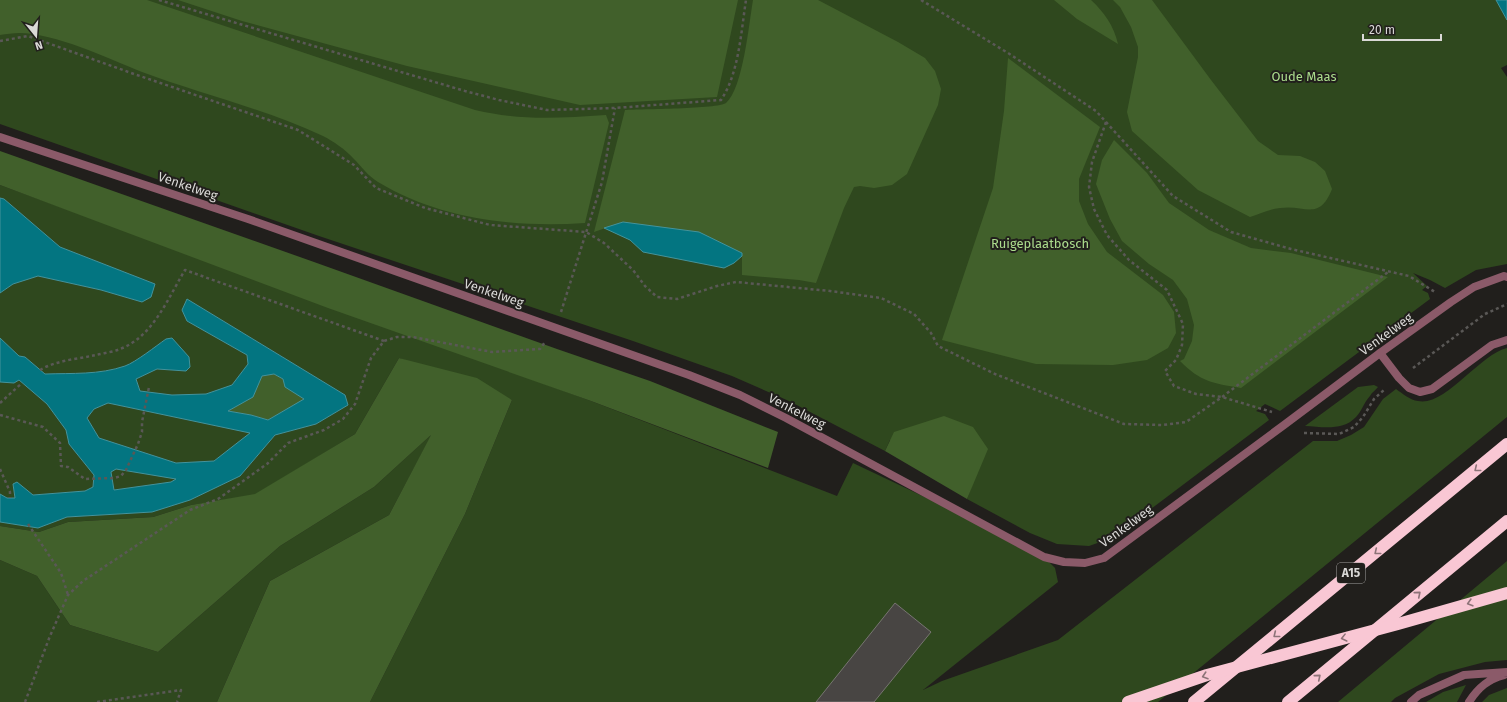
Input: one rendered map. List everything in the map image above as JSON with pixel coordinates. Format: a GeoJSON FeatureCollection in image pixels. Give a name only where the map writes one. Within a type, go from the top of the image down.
{"type":"FeatureCollection","features":[{"type":"Feature","properties":{"kind":"highway","name":"A15"},"geometry":{"type":"LineString","coordinates":[[1194,702],[1507,444]]}},
{"type":"Feature","properties":{"kind":"highway"},"geometry":{"type":"LineString","coordinates":[[1288,702],[1507,521]]}},
{"type":"Feature","properties":{"kind":"highway"},"geometry":{"type":"LineString","coordinates":[[1128,702],[1207,675],[1405,622],[1507,592]]}},
{"type":"Feature","properties":{"kind":"street","name":"Venkelweg"},"geometry":{"type":"LineString","coordinates":[[0,137],[248,219],[689,375],[740,395],[786,418],[1044,556],[1064,562],[1085,563],[1104,558],[1450,302],[1474,287],[1507,276]]}},
{"type":"Feature","properties":{"kind":"street"},"geometry":{"type":"LineString","coordinates":[[1380,353],[1399,378],[1409,388],[1420,392],[1432,390],[1492,345],[1507,340]]}},
{"type":"Feature","properties":{"kind":"street"},"geometry":{"type":"LineString","coordinates":[[1411,702],[1419,695],[1464,675],[1507,673]]}},
{"type":"Feature","properties":{"kind":"street"},"geometry":{"type":"LineString","coordinates":[[1469,702],[1480,687],[1491,679],[1507,673]]}},
{"type":"Feature","properties":{"kind":"path"},"geometry":{"type":"LineString","coordinates":[[159,0],[499,100],[547,110],[615,108],[721,100],[734,73],[746,0]]}},
{"type":"Feature","properties":{"kind":"path"},"geometry":{"type":"LineString","coordinates":[[921,0],[1096,111],[1173,196],[1231,232],[1291,250],[1409,276],[1450,302]]}},
{"type":"Feature","properties":{"kind":"path"},"geometry":{"type":"LineString","coordinates":[[0,41],[28,36],[298,130],[354,165],[376,188],[425,208],[490,225],[586,232],[604,243],[633,270],[645,286],[657,297],[677,299],[717,286],[736,282],[830,290],[881,298],[914,314],[931,333],[938,346],[995,374],[1124,424],[1163,425],[1186,422],[1222,397],[1388,272]]}},
{"type":"Feature","properties":{"kind":"path"},"geometry":{"type":"LineString","coordinates":[[25,702],[50,636],[68,595],[83,581],[190,510],[218,499],[242,483],[267,464],[288,443],[324,430],[343,419],[355,404],[371,358],[384,341],[397,337],[413,337],[492,352],[540,349],[556,328],[602,182],[615,108]]}},
{"type":"Feature","properties":{"kind":"path"},"geometry":{"type":"LineString","coordinates":[[1106,122],[1092,168],[1089,187],[1094,208],[1107,235],[1129,260],[1167,290],[1182,324],[1182,345],[1176,360],[1165,371],[1174,386],[1196,394],[1222,397],[1272,412],[1284,425]]}},
{"type":"Feature","properties":{"kind":"path"},"geometry":{"type":"LineString","coordinates":[[40,370],[47,366],[71,359],[121,349],[137,340],[151,326],[185,270],[384,341]]}},
{"type":"Feature","properties":{"kind":"path"},"geometry":{"type":"LineString","coordinates":[[0,403],[22,383]]}},
{"type":"Feature","properties":{"kind":"path"},"geometry":{"type":"LineString","coordinates":[[0,415],[43,427],[60,443],[61,466],[68,467],[85,479],[114,478],[121,476],[126,470],[138,444],[142,432],[142,422],[149,387]]}},
{"type":"Feature","properties":{"kind":"path"},"geometry":{"type":"LineString","coordinates":[[0,469],[10,492],[10,498]]}},
{"type":"Feature","properties":{"kind":"path"},"geometry":{"type":"LineString","coordinates":[[28,524],[61,574],[68,595]]}},
{"type":"Feature","properties":{"kind":"path"},"geometry":{"type":"LineString","coordinates":[[98,702],[181,690],[177,702]]}},
{"type":"Feature","properties":{"kind":"green space","name":"Ruigeplaatbosch"},"geometry":{"type":"Polygon","coordinates":[[[0,0],[1496,0],[1507,19],[1507,65],[1501,68],[1507,77],[1507,264],[1476,270],[1445,288],[1413,273],[1427,286],[1422,290],[1428,293],[1430,299],[1280,411],[1265,404],[1256,411],[1265,414],[1269,420],[1131,524],[1106,540],[1089,546],[1057,544],[1030,533],[967,499],[974,480],[890,440],[885,451],[789,401],[732,376],[633,341],[319,236],[0,124],[0,0]]]}},
{"type":"Feature","properties":{"kind":"green space"},"geometry":{"type":"Polygon","coordinates":[[[0,0],[147,0],[475,110],[509,116],[540,118],[606,115],[609,123],[585,223],[532,224],[505,222],[452,213],[426,205],[402,195],[374,180],[350,155],[331,140],[301,126],[142,72],[65,42],[33,34],[17,33],[0,35],[0,0]]]}},
{"type":"Feature","properties":{"kind":"green space"},"geometry":{"type":"Polygon","coordinates":[[[178,0],[738,0],[717,97],[580,105],[407,66],[242,21],[178,0]]]}},
{"type":"Feature","properties":{"kind":"green space"},"geometry":{"type":"Polygon","coordinates":[[[753,0],[818,0],[925,58],[935,71],[941,89],[938,105],[907,174],[892,185],[874,188],[860,186],[854,187],[844,208],[816,283],[742,275],[742,253],[623,222],[594,232],[625,110],[694,108],[726,103],[737,84],[741,70],[753,0]]]}},
{"type":"Feature","properties":{"kind":"green space"},"geometry":{"type":"Polygon","coordinates":[[[1054,0],[1091,0],[1108,20],[1114,31],[1118,44],[1077,19],[1054,0]]]}},
{"type":"Feature","properties":{"kind":"green space"},"geometry":{"type":"Polygon","coordinates":[[[1113,0],[1152,0],[1258,141],[1278,155],[1300,156],[1315,162],[1325,171],[1332,189],[1322,205],[1310,209],[1289,207],[1268,210],[1250,217],[1198,190],[1132,131],[1127,112],[1138,57],[1138,47],[1131,27],[1120,7],[1113,0]]]}},
{"type":"Feature","properties":{"kind":"green space"},"geometry":{"type":"Polygon","coordinates":[[[1008,58],[1100,127],[1079,179],[1079,201],[1088,224],[1107,252],[1163,295],[1174,312],[1176,333],[1168,348],[1147,360],[1113,365],[1036,364],[942,340],[993,188],[1004,111],[1008,58]]]}},
{"type":"Feature","properties":{"kind":"green space"},"geometry":{"type":"Polygon","coordinates":[[[1114,140],[1147,173],[1169,203],[1209,230],[1251,248],[1291,253],[1388,277],[1241,388],[1214,383],[1201,377],[1187,368],[1180,361],[1184,359],[1192,341],[1194,325],[1187,299],[1173,280],[1149,264],[1122,241],[1110,219],[1096,184],[1102,160],[1114,140]]]}},
{"type":"Feature","properties":{"kind":"green space"},"geometry":{"type":"Polygon","coordinates":[[[0,151],[650,381],[778,432],[768,468],[591,401],[328,308],[0,185],[0,151]]]}},
{"type":"Feature","properties":{"kind":"green space"},"geometry":{"type":"Polygon","coordinates":[[[0,185],[591,401],[837,496],[853,463],[1011,538],[1047,560],[1055,568],[1058,582],[923,690],[942,681],[1058,640],[1313,441],[1337,441],[1364,427],[1383,399],[1396,389],[1412,399],[1418,401],[1428,401],[1440,396],[1497,352],[1507,348],[1507,417],[1158,702],[370,702],[465,514],[512,400],[399,358],[355,434],[255,495],[191,505],[153,517],[68,522],[39,532],[0,526],[0,522],[38,528],[67,517],[152,512],[190,500],[240,476],[275,435],[316,424],[348,405],[345,395],[187,299],[187,321],[247,355],[248,364],[232,385],[206,394],[172,395],[140,391],[136,379],[157,369],[186,371],[166,339],[135,361],[115,369],[85,373],[45,374],[25,357],[19,356],[0,338],[0,293],[13,284],[38,276],[101,290],[142,302],[155,284],[60,247],[4,199],[0,198],[0,185]]]}},
{"type":"Feature","properties":{"kind":"green space"},"geometry":{"type":"Polygon","coordinates":[[[399,358],[477,378],[512,400],[465,514],[370,702],[217,702],[270,581],[389,515],[431,435],[374,487],[280,546],[158,652],[70,625],[37,576],[0,560],[0,526],[39,532],[68,522],[153,517],[191,505],[255,494],[355,434],[399,358]]]}},
{"type":"Feature","properties":{"kind":"green space"},"geometry":{"type":"Polygon","coordinates":[[[274,374],[283,379],[286,387],[305,399],[268,420],[228,411],[252,397],[262,376],[274,374]]]}},
{"type":"Feature","properties":{"kind":"green space"},"geometry":{"type":"Polygon","coordinates":[[[19,380],[47,404],[66,430],[69,444],[94,475],[93,487],[85,491],[33,495],[13,484],[15,498],[7,498],[0,494],[0,382],[19,380]]]}},
{"type":"Feature","properties":{"kind":"green space"},"geometry":{"type":"Polygon","coordinates":[[[1374,385],[1378,387],[1368,398],[1358,415],[1351,421],[1332,427],[1305,426],[1358,387],[1374,385]]]}},
{"type":"Feature","properties":{"kind":"green space"},"geometry":{"type":"Polygon","coordinates":[[[108,403],[251,433],[214,461],[176,463],[99,438],[87,418],[94,409],[108,403]]]}},
{"type":"Feature","properties":{"kind":"green space"},"geometry":{"type":"Polygon","coordinates":[[[944,416],[973,427],[988,449],[967,499],[885,451],[894,432],[944,416]]]}},
{"type":"Feature","properties":{"kind":"green space"},"geometry":{"type":"Polygon","coordinates":[[[432,434],[389,515],[270,581],[217,702],[0,702],[0,560],[37,576],[70,625],[158,652],[280,546],[374,487],[432,434]]]}},
{"type":"Feature","properties":{"kind":"green space"},"geometry":{"type":"Polygon","coordinates":[[[116,469],[177,479],[171,482],[114,490],[111,471],[116,469]]]}},
{"type":"Feature","properties":{"kind":"green space"},"geometry":{"type":"Polygon","coordinates":[[[1507,561],[1507,660],[1485,662],[1439,674],[1395,698],[1391,702],[1338,702],[1507,561]]]}},
{"type":"Feature","properties":{"kind":"green space"},"geometry":{"type":"Polygon","coordinates":[[[1466,685],[1457,702],[1426,702],[1443,692],[1466,685]]]}},
{"type":"Feature","properties":{"kind":"green space"},"geometry":{"type":"Polygon","coordinates":[[[1507,688],[1507,702],[1482,702],[1489,695],[1507,688]]]}},
{"type":"Feature","properties":{"kind":"water"},"geometry":{"type":"Polygon","coordinates":[[[1496,0],[1507,0],[1507,20],[1496,0]]]}},
{"type":"Feature","properties":{"kind":"water"},"geometry":{"type":"Polygon","coordinates":[[[0,198],[4,199],[60,247],[155,284],[151,297],[142,302],[101,290],[38,276],[13,284],[0,293],[0,198]]]}},
{"type":"Feature","properties":{"kind":"water"},"geometry":{"type":"Polygon","coordinates":[[[623,222],[699,232],[742,253],[742,256],[734,263],[724,268],[643,252],[630,240],[604,228],[623,222]]]}},
{"type":"Feature","properties":{"kind":"water"},"geometry":{"type":"Polygon","coordinates":[[[187,299],[345,395],[348,405],[316,424],[275,435],[240,476],[190,500],[152,512],[67,517],[38,528],[0,522],[0,494],[7,498],[15,498],[13,484],[17,482],[33,495],[85,491],[93,487],[94,475],[69,444],[66,430],[47,404],[19,380],[14,383],[0,382],[0,338],[19,356],[25,357],[45,374],[85,373],[115,369],[130,364],[166,339],[172,338],[189,357],[190,367],[186,371],[157,369],[136,379],[140,391],[172,395],[206,394],[232,385],[248,364],[247,355],[187,321],[182,310],[187,299]],[[274,374],[262,376],[253,397],[228,411],[268,420],[304,399],[285,387],[283,379],[274,374]],[[108,403],[94,409],[87,418],[99,438],[176,463],[214,461],[250,433],[108,403]],[[116,469],[111,472],[114,490],[171,482],[176,479],[116,469]]]}},
{"type":"Feature","properties":{"kind":"building"},"geometry":{"type":"Polygon","coordinates":[[[895,603],[931,632],[874,702],[816,702],[895,603]]]}},
{"type":"Feature","properties":{"kind":"park label","name":"Oude Maas"},"geometry":{"type":"Point","coordinates":[1304,76]}}]}
